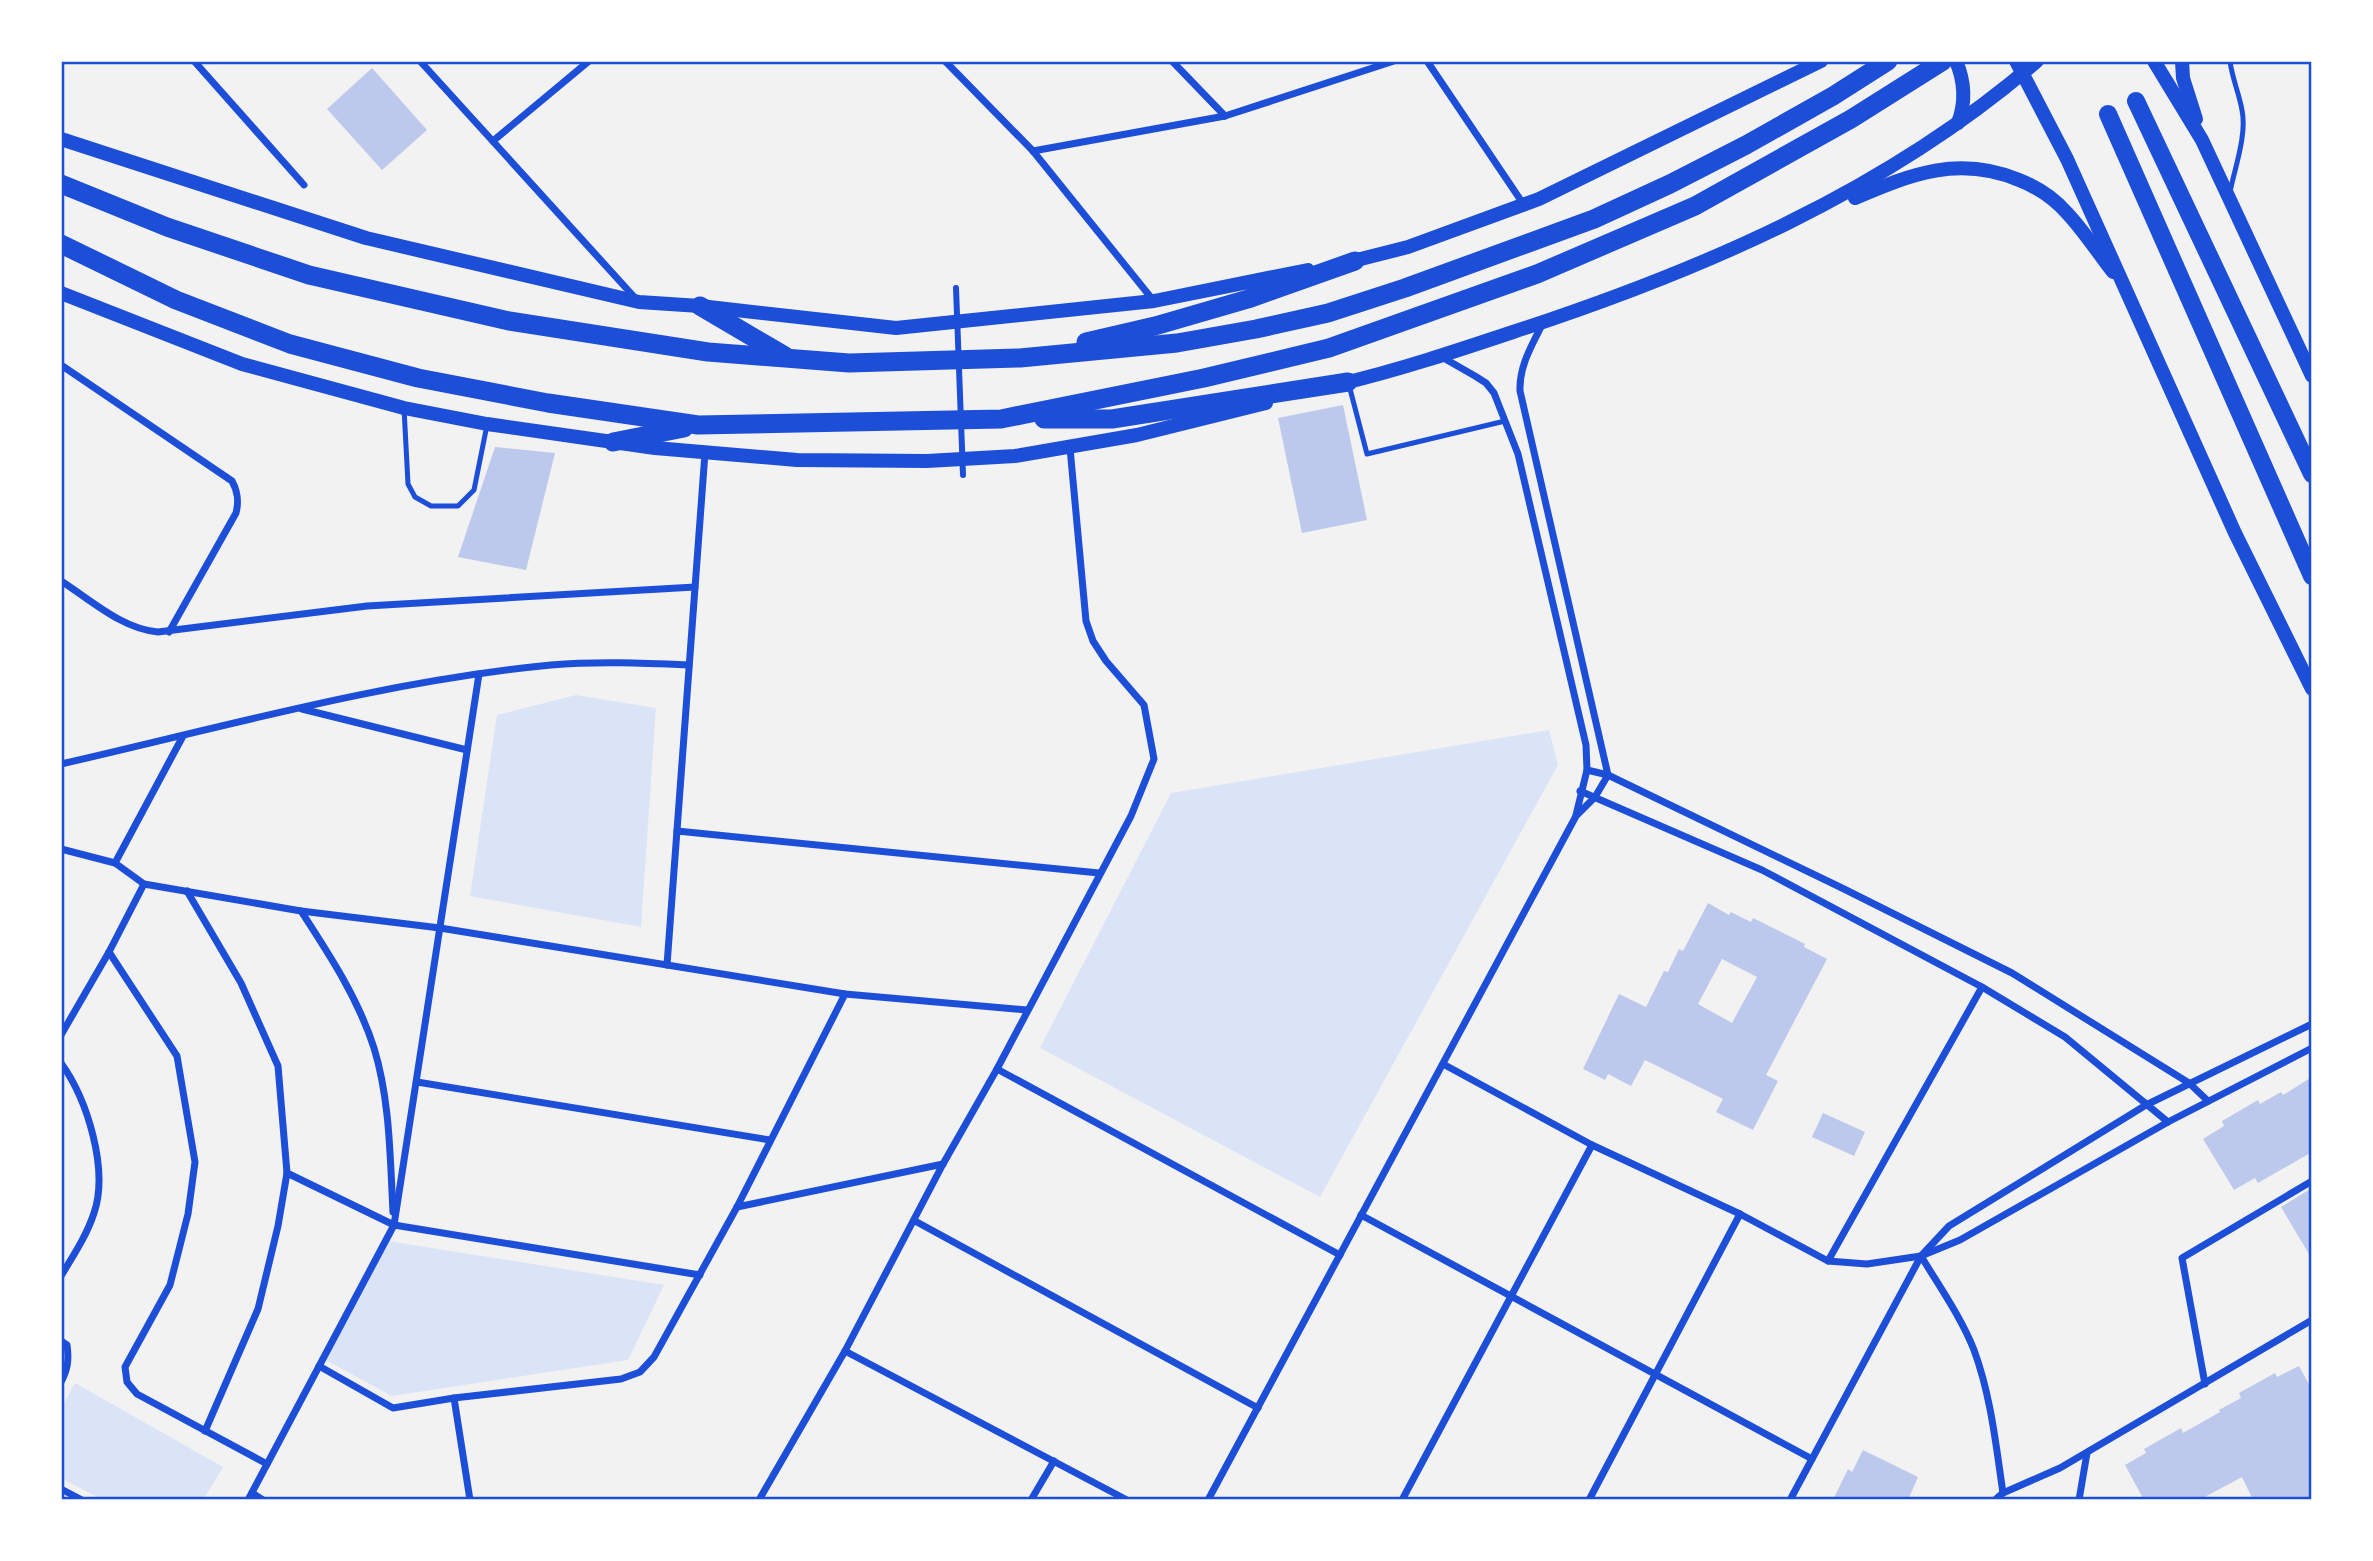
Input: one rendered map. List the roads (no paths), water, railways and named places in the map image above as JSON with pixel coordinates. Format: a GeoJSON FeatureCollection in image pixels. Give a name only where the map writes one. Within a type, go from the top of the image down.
{"type":"FeatureCollection","features":[{"type":"Feature","properties":{"kind":"highway"},"geometry":{"type":"LineString","coordinates":[[61,184],[167,227],[309,275],[509,321],[708,352],[849,363],[1020,358],[1177,343],[1235,333],[1328,313],[1405,288],[1594,219],[1670,184],[1833,96],[1888,61]]}},
{"type":"Feature","properties":{"kind":"highway"},"geometry":{"type":"LineString","coordinates":[[1001,419],[1329,348],[1537,274],[1695,206],[1851,119],[1943,61]]}},
{"type":"Feature","properties":{"kind":"highway"},"geometry":{"type":"LineString","coordinates":[[61,244],[176,300],[290,344],[418,378],[548,402],[698,425],[1112,419],[1348,382]]}},
{"type":"Feature","properties":{"kind":"highway"},"geometry":{"type":"LineString","coordinates":[[1020,358],[1155,326],[1355,261]]}},
{"type":"Feature","properties":{"kind":"highway"},"geometry":{"type":"LineString","coordinates":[[700,306],[789,358]]}},
{"type":"Feature","properties":{"kind":"highway"},"geometry":{"type":"LineString","coordinates":[[613,442],[698,425]]}},
{"type":"Feature","properties":{"kind":"main road"},"geometry":{"type":"LineString","coordinates":[[61,139],[366,238],[639,302],[700,306],[896,328],[1154,301],[1355,261],[1408,247],[1524,205],[1821,61]]}},
{"type":"Feature","properties":{"kind":"main road"},"geometry":{"type":"LineString","coordinates":[[1956,61],[1964,99],[1958,123]]}},
{"type":"Feature","properties":{"kind":"main road"},"geometry":{"type":"LineString","coordinates":[[1724,253],[1860,186],[1958,123],[2019,68],[2037,61]]}},
{"type":"Feature","properties":{"kind":"main road"},"geometry":{"type":"LineString","coordinates":[[2154,61],[2202,141],[2312,376]]}},
{"type":"Feature","properties":{"kind":"main road"},"geometry":{"type":"LineString","coordinates":[[2182,61],[2183,78],[2202,141]]}},
{"type":"Feature","properties":{"kind":"main road"},"geometry":{"type":"LineString","coordinates":[[2019,68],[2067,159],[2235,533],[2312,689]]}},
{"type":"Feature","properties":{"kind":"main road"},"geometry":{"type":"LineString","coordinates":[[2136,101],[2312,474]]}},
{"type":"Feature","properties":{"kind":"main road"},"geometry":{"type":"LineString","coordinates":[[2108,114],[2312,576]]}},
{"type":"Feature","properties":{"kind":"main road"},"geometry":{"type":"LineString","coordinates":[[61,293],[242,364],[404,408],[487,424],[705,453],[797,460],[926,461],[1016,456],[1137,435],[1440,356],[1657,282],[1893,182],[1938,170],[1985,169],[2030,184],[2067,212],[2128,293]]}},
{"type":"Feature","properties":{"kind":"street"},"geometry":{"type":"LineString","coordinates":[[194,61],[304,186]]}},
{"type":"Feature","properties":{"kind":"street"},"geometry":{"type":"LineString","coordinates":[[420,61],[639,302]]}},
{"type":"Feature","properties":{"kind":"street"},"geometry":{"type":"LineString","coordinates":[[493,141],[589,61]]}},
{"type":"Feature","properties":{"kind":"street"},"geometry":{"type":"LineString","coordinates":[[945,61],[1033,150],[1154,301]]}},
{"type":"Feature","properties":{"kind":"street"},"geometry":{"type":"LineString","coordinates":[[1172,61],[1225,117]]}},
{"type":"Feature","properties":{"kind":"street"},"geometry":{"type":"LineString","coordinates":[[1033,150],[1225,117],[1394,61]]}},
{"type":"Feature","properties":{"kind":"street"},"geometry":{"type":"LineString","coordinates":[[1427,61],[1524,205]]}},
{"type":"Feature","properties":{"kind":"street"},"geometry":{"type":"LineString","coordinates":[[956,288],[963,475]]}},
{"type":"Feature","properties":{"kind":"street"},"geometry":{"type":"LineString","coordinates":[[1208,1500],[1576,816],[1595,797],[1608,775],[1520,391],[1519,380],[1525,361],[1543,323]]}},
{"type":"Feature","properties":{"kind":"street"},"geometry":{"type":"LineString","coordinates":[[1440,356],[1486,383],[1494,393],[1521,467],[1586,745],[1587,770],[1576,816]]}},
{"type":"Feature","properties":{"kind":"street"},"geometry":{"type":"LineString","coordinates":[[61,365],[232,481],[236,489],[236,513],[169,632]]}},
{"type":"Feature","properties":{"kind":"street"},"geometry":{"type":"LineString","coordinates":[[759,1500],[845,1352],[943,1164],[997,1069],[1131,816],[1154,759],[1144,705],[1106,661],[1093,641],[1086,621],[1070,448]]}},
{"type":"Feature","properties":{"kind":"street"},"geometry":{"type":"LineString","coordinates":[[667,965],[705,453]]}},
{"type":"Feature","properties":{"kind":"street"},"geometry":{"type":"LineString","coordinates":[[61,581],[129,625],[146,631],[169,632],[367,606],[695,587]]}},
{"type":"Feature","properties":{"kind":"street"},"geometry":{"type":"LineString","coordinates":[[61,764],[299,708],[479,674],[553,665],[689,665]]}},
{"type":"Feature","properties":{"kind":"street"},"geometry":{"type":"LineString","coordinates":[[263,1500],[250,1497],[394,1225],[479,674]]}},
{"type":"Feature","properties":{"kind":"street"},"geometry":{"type":"LineString","coordinates":[[299,708],[467,750]]}},
{"type":"Feature","properties":{"kind":"street"},"geometry":{"type":"LineString","coordinates":[[116,863],[183,736]]}},
{"type":"Feature","properties":{"kind":"street"},"geometry":{"type":"LineString","coordinates":[[1587,770],[1608,775],[2012,973],[2189,1083],[2208,1101]]}},
{"type":"Feature","properties":{"kind":"street"},"geometry":{"type":"LineString","coordinates":[[1580,791],[1762,870],[1982,987],[2065,1037],[2168,1122]]}},
{"type":"Feature","properties":{"kind":"street"},"geometry":{"type":"LineString","coordinates":[[677,831],[1099,873]]}},
{"type":"Feature","properties":{"kind":"street"},"geometry":{"type":"LineString","coordinates":[[61,849],[116,863],[145,884],[301,911],[440,928],[845,994],[1027,1010]]}},
{"type":"Feature","properties":{"kind":"street"},"geometry":{"type":"LineString","coordinates":[[61,1035],[145,884]]}},
{"type":"Feature","properties":{"kind":"street"},"geometry":{"type":"LineString","coordinates":[[187,891],[241,983],[278,1066],[287,1173],[278,1226],[258,1309],[205,1431]]}},
{"type":"Feature","properties":{"kind":"street"},"geometry":{"type":"LineString","coordinates":[[301,911],[341,972],[374,1048],[388,1115],[394,1225]]}},
{"type":"Feature","properties":{"kind":"street"},"geometry":{"type":"LineString","coordinates":[[109,952],[177,1056],[195,1162],[188,1214],[170,1284],[125,1367],[127,1382],[137,1394],[267,1464]]}},
{"type":"Feature","properties":{"kind":"street"},"geometry":{"type":"LineString","coordinates":[[1828,1261],[1982,987]]}},
{"type":"Feature","properties":{"kind":"street"},"geometry":{"type":"LineString","coordinates":[[319,1366],[393,1408],[454,1398],[621,1379],[640,1372],[654,1357],[737,1207],[845,994]]}},
{"type":"Feature","properties":{"kind":"street"},"geometry":{"type":"LineString","coordinates":[[1790,1500],[1921,1256],[1949,1226],[2146,1105],[2312,1024]]}},
{"type":"Feature","properties":{"kind":"street"},"geometry":{"type":"LineString","coordinates":[[1443,1064],[1592,1145],[1740,1214],[1828,1261],[1867,1264],[1921,1256],[1960,1240],[2168,1122],[2312,1048]]}},
{"type":"Feature","properties":{"kind":"street"},"geometry":{"type":"LineString","coordinates":[[61,1063],[76,1084],[95,1143],[98,1178],[95,1212],[61,1276]]}},
{"type":"Feature","properties":{"kind":"street"},"geometry":{"type":"LineString","coordinates":[[997,1069],[1340,1255]]}},
{"type":"Feature","properties":{"kind":"street"},"geometry":{"type":"LineString","coordinates":[[418,1082],[770,1140]]}},
{"type":"Feature","properties":{"kind":"street"},"geometry":{"type":"LineString","coordinates":[[1402,1500],[1592,1145]]}},
{"type":"Feature","properties":{"kind":"street"},"geometry":{"type":"LineString","coordinates":[[737,1207],[943,1164]]}},
{"type":"Feature","properties":{"kind":"street"},"geometry":{"type":"LineString","coordinates":[[287,1173],[394,1225],[700,1275]]}},
{"type":"Feature","properties":{"kind":"street"},"geometry":{"type":"LineString","coordinates":[[2205,1384],[2182,1258],[2312,1181]]}},
{"type":"Feature","properties":{"kind":"street"},"geometry":{"type":"LineString","coordinates":[[1589,1500],[1740,1214]]}},
{"type":"Feature","properties":{"kind":"street"},"geometry":{"type":"LineString","coordinates":[[1361,1215],[1812,1459]]}},
{"type":"Feature","properties":{"kind":"street"},"geometry":{"type":"LineString","coordinates":[[915,1221],[1258,1408]]}},
{"type":"Feature","properties":{"kind":"street"},"geometry":{"type":"LineString","coordinates":[[1921,1256],[1965,1330],[1982,1371],[1993,1422],[2003,1493]]}},
{"type":"Feature","properties":{"kind":"street"},"geometry":{"type":"LineString","coordinates":[[1995,1500],[2003,1493],[2087,1453],[2312,1320]]}},
{"type":"Feature","properties":{"kind":"street"},"geometry":{"type":"LineString","coordinates":[[61,1341],[67,1345],[69,1359],[61,1382]]}},
{"type":"Feature","properties":{"kind":"street"},"geometry":{"type":"LineString","coordinates":[[845,1352],[1127,1500]]}},
{"type":"Feature","properties":{"kind":"street"},"geometry":{"type":"LineString","coordinates":[[454,1398],[470,1500]]}},
{"type":"Feature","properties":{"kind":"street"},"geometry":{"type":"LineString","coordinates":[[2079,1500],[2087,1453]]}},
{"type":"Feature","properties":{"kind":"street"},"geometry":{"type":"LineString","coordinates":[[1031,1500],[1054,1461]]}},
{"type":"Feature","properties":{"kind":"street"},"geometry":{"type":"LineString","coordinates":[[61,1489],[82,1500]]}},
{"type":"Feature","properties":{"kind":"lane"},"geometry":{"type":"LineString","coordinates":[[2229,197],[2241,140],[2242,111],[2233,83],[2230,61]]}},
{"type":"Feature","properties":{"kind":"lane"},"geometry":{"type":"LineString","coordinates":[[1348,382],[1367,454],[1504,421]]}},
{"type":"Feature","properties":{"kind":"lane"},"geometry":{"type":"LineString","coordinates":[[404,408],[408,484],[415,497],[431,506],[458,506],[474,490],[487,424]]}}]}
